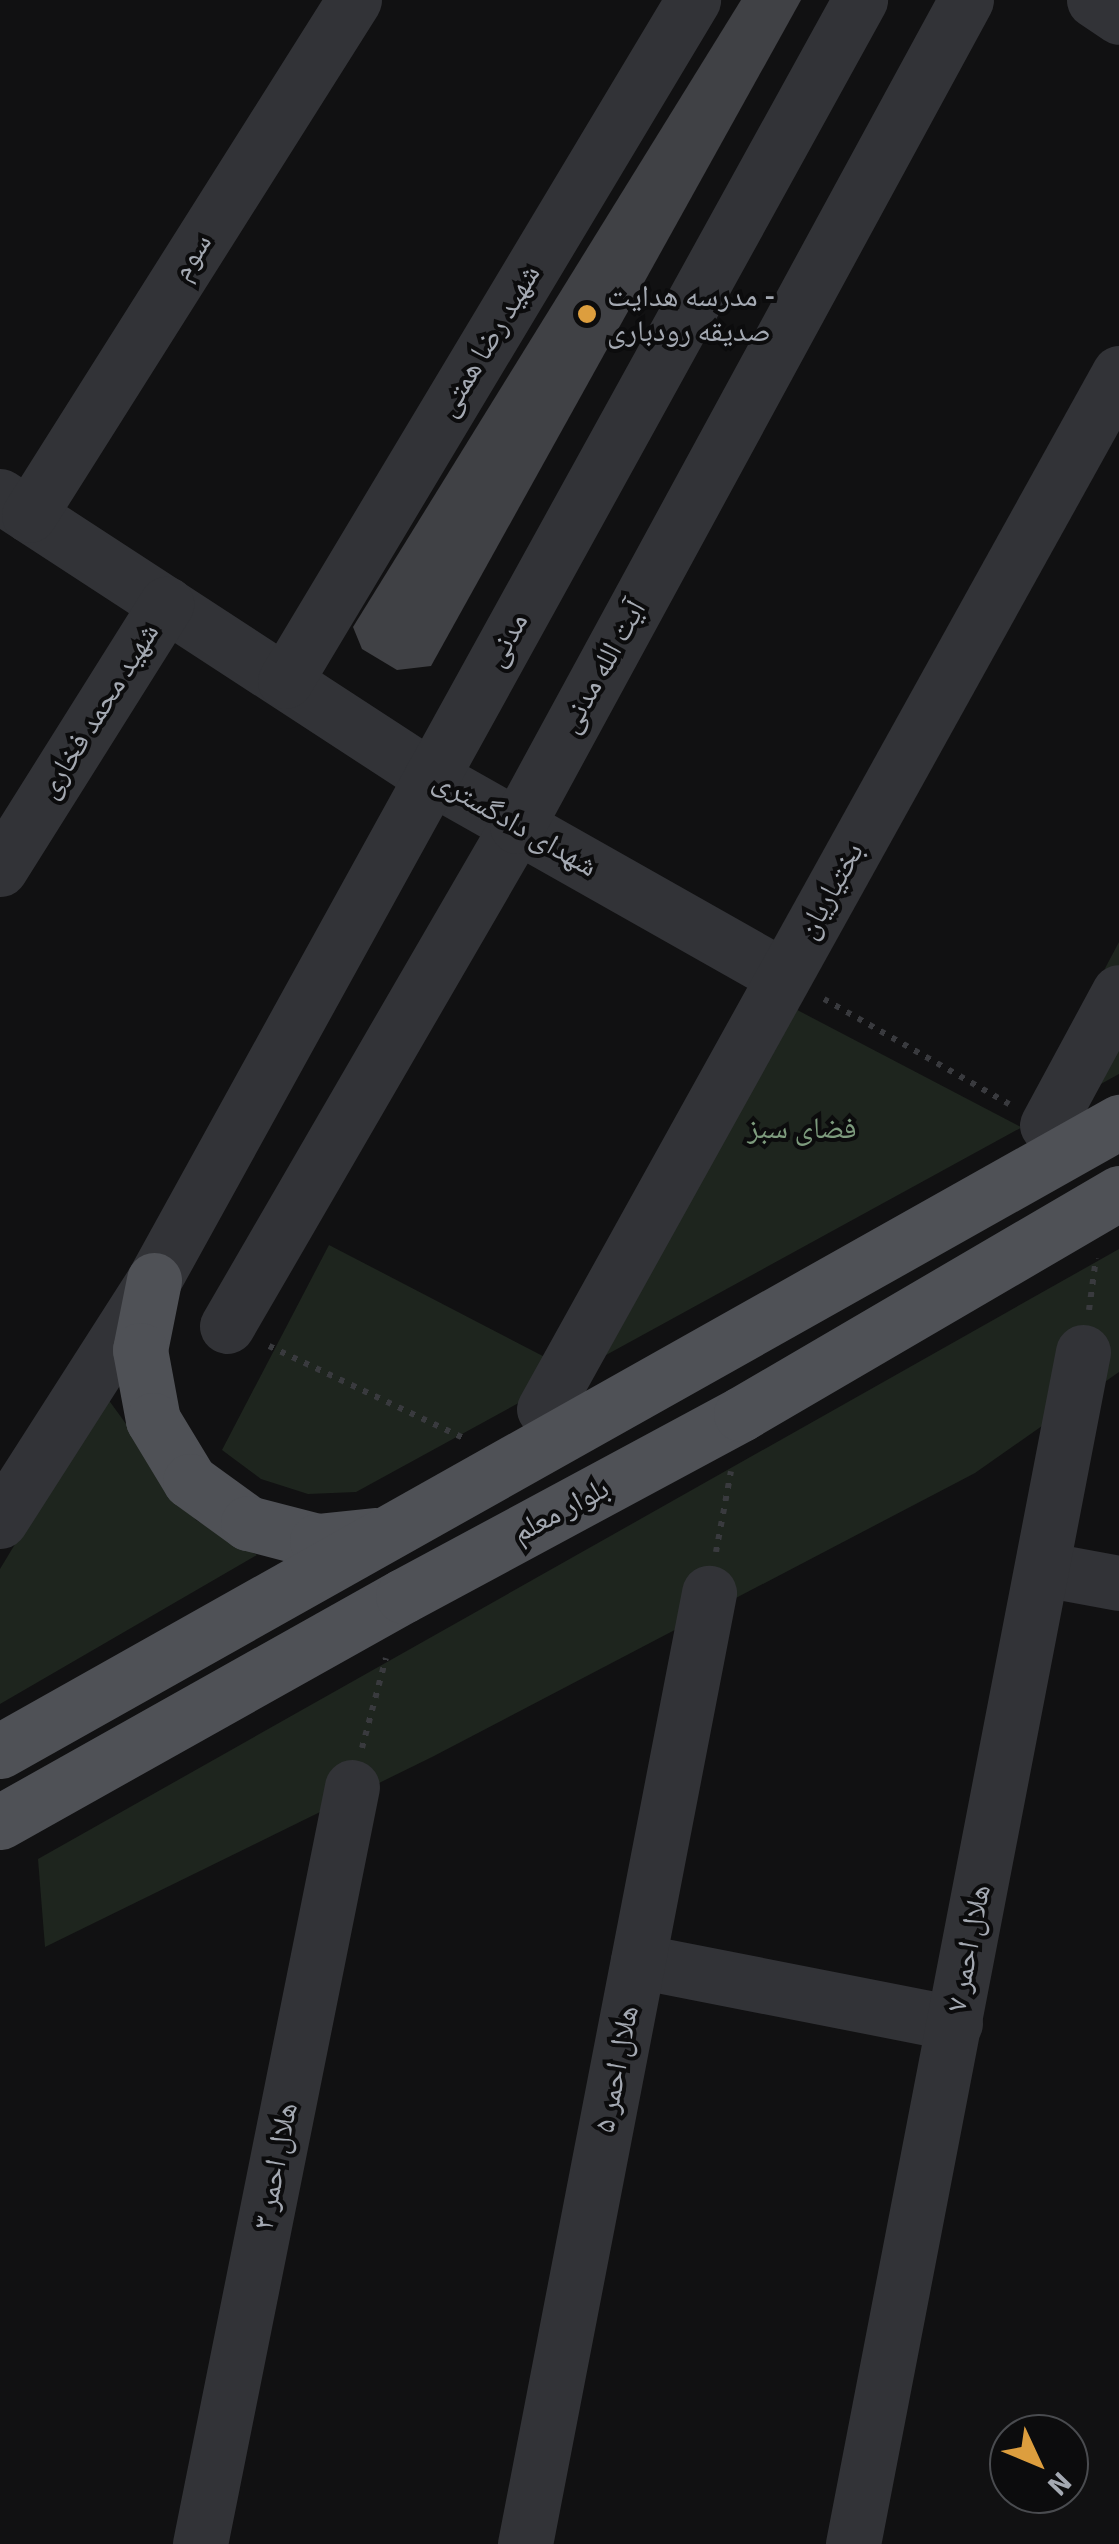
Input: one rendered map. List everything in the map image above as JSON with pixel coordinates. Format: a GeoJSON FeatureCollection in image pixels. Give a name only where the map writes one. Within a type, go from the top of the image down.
{"type":"FeatureCollection","features":[{"type":"Feature","properties":{"kind":"main road"},"geometry":{"type":"LineString","coordinates":[[0,1751],[1119,1122]]}},
{"type":"Feature","properties":{"kind":"main road","name":"بلوار معلم"},"geometry":{"type":"LineString","coordinates":[[0,1822],[403,1596],[741,1414],[1111,1198]]}},
{"type":"Feature","properties":{"kind":"main road"},"geometry":{"type":"LineString","coordinates":[[154,1280],[140,1350],[153,1420],[190,1481],[248,1523],[265,1528],[317,1541],[388,1533]]}},
{"type":"Feature","properties":{"kind":"street","name":"سوم"},"geometry":{"type":"LineString","coordinates":[[14,505],[354,0]]}},
{"type":"Feature","properties":{"kind":"street","name":"شهید رضا همتی"},"geometry":{"type":"LineString","coordinates":[[284,681],[693,0]]}},
{"type":"Feature","properties":{"kind":"street","name":"مدنی"},"geometry":{"type":"LineString","coordinates":[[0,1521],[154,1280],[860,0]]}},
{"type":"Feature","properties":{"kind":"street","name":"آیت الله مدنی"},"geometry":{"type":"LineString","coordinates":[[227,1326],[517,826],[966,0]]}},
{"type":"Feature","properties":{"kind":"street"},"geometry":{"type":"LineString","coordinates":[[1094,0],[1119,17]]}},
{"type":"Feature","properties":{"kind":"street","name":"بختیاریان"},"geometry":{"type":"LineString","coordinates":[[544,1409],[1119,373]]}},
{"type":"Feature","properties":{"kind":"street","name":"شهدای دادگستری"},"geometry":{"type":"LineString","coordinates":[[14,505],[432,777],[783,976]]}},
{"type":"Feature","properties":{"kind":"street","name":"شهید محمد فخاری"},"geometry":{"type":"LineString","coordinates":[[0,869],[166,604]]}},
{"type":"Feature","properties":{"kind":"street"},"geometry":{"type":"LineString","coordinates":[[1047,1126],[1119,992]]}},
{"type":"Feature","properties":{"kind":"street","name":"هلال احمر ۷"},"geometry":{"type":"LineString","coordinates":[[853,2544],[1083,1352]]}},
{"type":"Feature","properties":{"kind":"street"},"geometry":{"type":"LineString","coordinates":[[1044,1568],[1119,1583]]}},
{"type":"Feature","properties":{"kind":"street","name":"هلال احمر ۵"},"geometry":{"type":"LineString","coordinates":[[525,2544],[709,1593]]}},
{"type":"Feature","properties":{"kind":"street","name":"هلال احمر ۳"},"geometry":{"type":"LineString","coordinates":[[200,2544],[352,1788]]}},
{"type":"Feature","properties":{"kind":"street"},"geometry":{"type":"LineString","coordinates":[[638,1962],[955,2022]]}},
{"type":"Feature","properties":{"kind":"path"},"geometry":{"type":"LineString","coordinates":[[783,976],[1047,1126]]}},
{"type":"Feature","properties":{"kind":"path"},"geometry":{"type":"LineString","coordinates":[[1083,1352],[1111,1198]]}},
{"type":"Feature","properties":{"kind":"path"},"geometry":{"type":"LineString","coordinates":[[227,1326],[515,1462]]}},
{"type":"Feature","properties":{"kind":"path"},"geometry":{"type":"LineString","coordinates":[[709,1593],[741,1414]]}},
{"type":"Feature","properties":{"kind":"path"},"geometry":{"type":"LineString","coordinates":[[352,1788],[403,1596]]}},
{"type":"Feature","properties":{"kind":"green space","name":"فضای سبز"},"geometry":{"type":"Polygon","coordinates":[[[1119,942],[1119,1074],[356,1492],[308,1494],[261,1479],[222,1450],[329,1245],[564,1367],[759,990],[1021,1127],[1119,942]]]}},
{"type":"Feature","properties":{"kind":"green space"},"geometry":{"type":"Polygon","coordinates":[[[1119,1249],[1119,1372],[975,1473],[432,1757],[45,1947],[38,1859],[1119,1249]]]}},
{"type":"Feature","properties":{"kind":"green space"},"geometry":{"type":"Polygon","coordinates":[[[105,1395],[196,1520],[257,1555],[0,1704],[0,1569],[105,1395]]]}},
{"type":"Feature","properties":{"kind":"building","name":"مدرسه هدایت - صدیقه رودباری"},"geometry":{"type":"Polygon","coordinates":[[[741,0],[801,0],[431,666],[397,670],[362,649],[353,627],[741,0]]]}},
{"type":"Feature","properties":{"kind":"place","name":"مدرسه هدایت - صدیقه رودباری"},"geometry":{"type":"Point","coordinates":[587,314]}}]}
